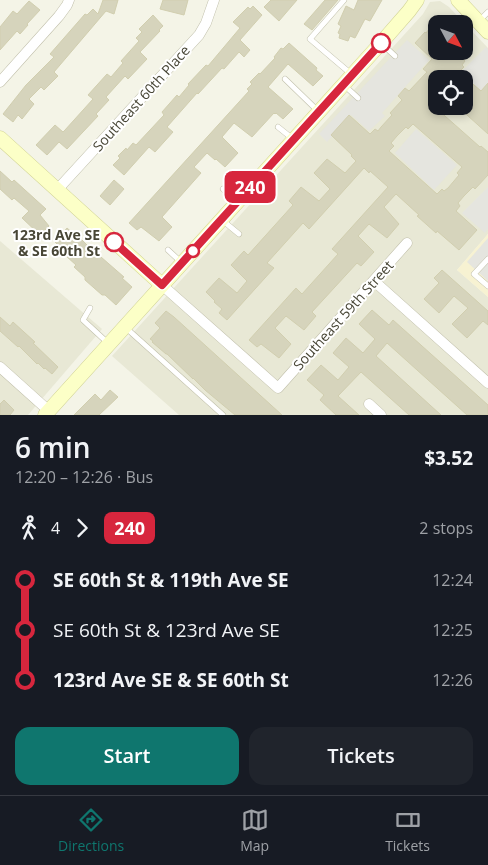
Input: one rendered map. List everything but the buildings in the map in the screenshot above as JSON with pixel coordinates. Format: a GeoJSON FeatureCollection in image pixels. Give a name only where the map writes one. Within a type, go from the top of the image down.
{"type":"FeatureCollection","features":[{"type":"Feature","properties":{"kind":"street"},"geometry":{"type":"LineString","coordinates":[[0,82],[59,16],[69,0]]}},
{"type":"Feature","properties":{"kind":"street","name":"Southeast 60th Place"},"geometry":{"type":"LineString","coordinates":[[57,190],[199,35],[206,23],[214,0]]}},
{"type":"Feature","properties":{"kind":"street"},"geometry":{"type":"LineString","coordinates":[[0,367],[47,413],[409,12],[417,0]]}},
{"type":"Feature","properties":{"kind":"street"},"geometry":{"type":"LineString","coordinates":[[458,0],[485,22]]}},
{"type":"Feature","properties":{"kind":"street"},"geometry":{"type":"LineString","coordinates":[[0,138],[162,285]]}},
{"type":"Feature","properties":{"kind":"street","name":"Southeast 59th Street"},"geometry":{"type":"LineString","coordinates":[[162,285],[278,388],[407,243]]}},
{"type":"Feature","properties":{"kind":"street"},"geometry":{"type":"LineString","coordinates":[[374,280],[488,383]]}},
{"type":"Feature","properties":{"kind":"street"},"geometry":{"type":"LineString","coordinates":[[369,404],[381,415]]}},
{"type":"Feature","properties":{"kind":"lane"},"geometry":{"type":"LineString","coordinates":[[344,0],[310,39],[347,79],[358,98]]}},
{"type":"Feature","properties":{"kind":"lane"},"geometry":{"type":"LineString","coordinates":[[381,43],[395,56]]}},
{"type":"Feature","properties":{"kind":"lane"},"geometry":{"type":"LineString","coordinates":[[284,79],[319,111]]}},
{"type":"Feature","properties":{"kind":"lane"},"geometry":{"type":"LineString","coordinates":[[278,126],[293,140]]}},
{"type":"Feature","properties":{"kind":"lane"},"geometry":{"type":"LineString","coordinates":[[254,182],[272,197]]}},
{"type":"Feature","properties":{"kind":"lane"},"geometry":{"type":"LineString","coordinates":[[223,188],[237,201]]}},
{"type":"Feature","properties":{"kind":"lane"},"geometry":{"type":"LineString","coordinates":[[221,219],[239,234]]}},
{"type":"Feature","properties":{"kind":"lane"},"geometry":{"type":"LineString","coordinates":[[168,250],[182,263]]}},
{"type":"Feature","properties":{"kind":"lane"},"geometry":{"type":"LineString","coordinates":[[488,259],[474,274],[488,286]]}},
{"type":"Feature","properties":{"kind":"lane"},"geometry":{"type":"LineString","coordinates":[[90,308],[83,320],[108,344]]}},
{"type":"Feature","properties":{"kind":"lane"},"geometry":{"type":"LineString","coordinates":[[124,327],[223,415]]}},
{"type":"Feature","properties":{"kind":"shaded area"},"geometry":{"type":"Polygon","coordinates":[[[440,1],[457,15],[428,15],[428,60],[473,60],[473,32],[488,48],[488,234],[457,270],[488,297],[488,415],[179,415],[112,356],[423,14],[430,2],[440,1]]]}},
{"type":"Feature","properties":{"kind":"shaded area"},"geometry":{"type":"Polygon","coordinates":[[[407,40],[429,60],[382,113],[385,116],[369,131],[351,115],[327,142],[319,134],[407,40]]]}},
{"type":"Feature","properties":{"kind":"shaded area"},"geometry":{"type":"Polygon","coordinates":[[[486,47],[488,50],[488,97],[473,83],[473,70],[463,70],[486,47]]]}},
{"type":"Feature","properties":{"kind":"shaded area"},"geometry":{"type":"Polygon","coordinates":[[[416,129],[457,165],[434,190],[395,153],[416,129]]]}},
{"type":"Feature","properties":{"kind":"shaded area"},"geometry":{"type":"Polygon","coordinates":[[[488,187],[488,229],[485,233],[462,213],[488,187]]]}},
{"type":"Feature","properties":{"kind":"shaded area"},"geometry":{"type":"Polygon","coordinates":[[[488,234],[488,297],[457,270],[488,234]]]}},
{"type":"Feature","properties":{"kind":"shaded area"},"geometry":{"type":"Polygon","coordinates":[[[488,238],[488,281],[467,262],[488,238]]]}},
{"type":"Feature","properties":{"kind":"shaded area"},"geometry":{"type":"Polygon","coordinates":[[[0,241],[102,329],[28,415],[0,415],[0,241]]]}},
{"type":"Feature","properties":{"kind":"bus line","name":"240"},"geometry":{"type":"LineString","coordinates":[[114,242],[162,285],[381,43]]}},
{"type":"Feature","properties":{"kind":"place","name":"123rd Ave SE & SE 60th St"},"geometry":{"type":"Point","coordinates":[114,242]}}]}
